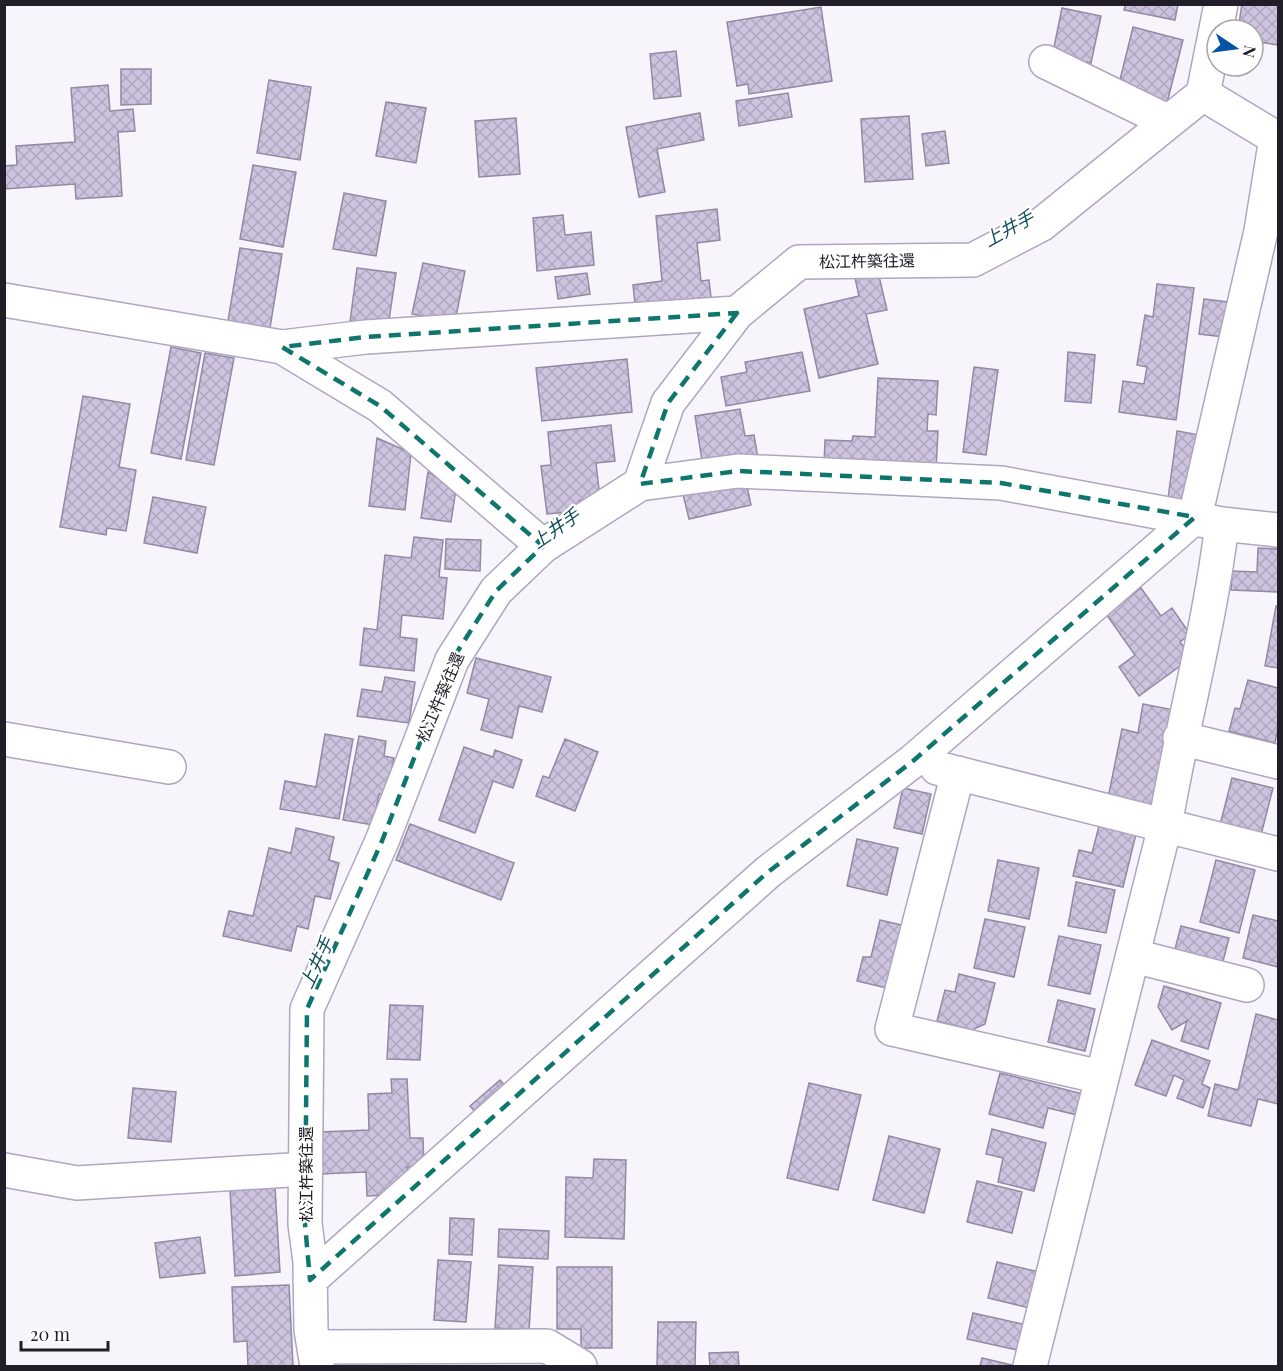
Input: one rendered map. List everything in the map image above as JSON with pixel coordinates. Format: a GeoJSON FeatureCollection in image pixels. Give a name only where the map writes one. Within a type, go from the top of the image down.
{"type":"FeatureCollection","features":[{"type":"Feature","properties":{"kind":"street"},"geometry":{"type":"LineString","coordinates":[[1030,1366],[1165,826],[1180,738],[1215,582],[1208,520],[1277,139],[1203,94],[1221,4]]}},
{"type":"Feature","properties":{"kind":"street"},"geometry":{"type":"LineString","coordinates":[[1046,62],[1167,121]]}},
{"type":"Feature","properties":{"kind":"street","name":"松江杵築往還"},"geometry":{"type":"LineString","coordinates":[[315,1357],[305,1224],[307,1009],[382,841],[453,660],[496,591],[543,546],[640,484],[668,404],[737,313],[799,262],[973,260],[1042,224],[1203,94]]}},
{"type":"Feature","properties":{"kind":"street"},"geometry":{"type":"LineString","coordinates":[[4,300],[282,347],[366,337],[737,313]]}},
{"type":"Feature","properties":{"kind":"street"},"geometry":{"type":"LineString","coordinates":[[282,347],[380,406],[543,546]]}},
{"type":"Feature","properties":{"kind":"street"},"geometry":{"type":"LineString","coordinates":[[640,484],[738,471],[1001,483],[1208,520],[1278,530]]}},
{"type":"Feature","properties":{"kind":"street"},"geometry":{"type":"LineString","coordinates":[[310,1280],[768,872],[913,761],[1208,520]]}},
{"type":"Feature","properties":{"kind":"street"},"geometry":{"type":"LineString","coordinates":[[1180,738],[1278,762]]}},
{"type":"Feature","properties":{"kind":"street"},"geometry":{"type":"LineString","coordinates":[[4,739],[169,766]]}},
{"type":"Feature","properties":{"kind":"street"},"geometry":{"type":"LineString","coordinates":[[913,761],[1278,854]]}},
{"type":"Feature","properties":{"kind":"street"},"geometry":{"type":"LineString","coordinates":[[958,773],[892,1029],[1101,1077]]}},
{"type":"Feature","properties":{"kind":"street"},"geometry":{"type":"LineString","coordinates":[[1134,956],[1247,985]]}},
{"type":"Feature","properties":{"kind":"street"},"geometry":{"type":"LineString","coordinates":[[4,1170],[77,1183],[306,1169]]}},
{"type":"Feature","properties":{"kind":"street"},"geometry":{"type":"LineString","coordinates":[[315,1357],[547,1346],[580,1366]]}},
{"type":"Feature","properties":{"kind":"highlighted area"},"geometry":{"type":"Polygon","coordinates":[[[737,313],[668,403],[640,484],[738,471],[1001,483],[1195,517],[913,761],[768,872],[310,1280],[305,1224],[307,1009],[382,841],[452,660],[496,591],[543,546],[380,406],[282,347],[366,337],[737,313]]]}},
{"type":"Feature","properties":{"kind":"building"},"geometry":{"type":"Polygon","coordinates":[[[1126,4],[1178,4],[1175,20],[1124,10],[1126,4]]]}},
{"type":"Feature","properties":{"kind":"building"},"geometry":{"type":"Polygon","coordinates":[[[1242,4],[1278,4],[1278,45],[1265,43],[1265,18],[1240,18],[1242,4]]]}},
{"type":"Feature","properties":{"kind":"building"},"geometry":{"type":"Polygon","coordinates":[[[821,7],[832,81],[749,94],[748,84],[737,86],[727,22],[821,7]]]}},
{"type":"Feature","properties":{"kind":"building"},"geometry":{"type":"Polygon","coordinates":[[[1062,8],[1101,16],[1091,63],[1058,55],[1059,49],[1054,47],[1062,8]]]}},
{"type":"Feature","properties":{"kind":"building"},"geometry":{"type":"Polygon","coordinates":[[[1133,27],[1183,40],[1167,103],[1131,93],[1119,84],[1133,27]]]}},
{"type":"Feature","properties":{"kind":"building"},"geometry":{"type":"Polygon","coordinates":[[[676,51],[681,96],[654,99],[650,54],[676,51]]]}},
{"type":"Feature","properties":{"kind":"building"},"geometry":{"type":"Polygon","coordinates":[[[121,69],[151,69],[151,104],[121,105],[121,69]]]}},
{"type":"Feature","properties":{"kind":"building"},"geometry":{"type":"Polygon","coordinates":[[[269,80],[311,87],[300,160],[257,153],[269,80]]]}},
{"type":"Feature","properties":{"kind":"building"},"geometry":{"type":"Polygon","coordinates":[[[108,85],[110,111],[133,109],[135,131],[118,132],[122,196],[76,199],[75,184],[4,189],[4,166],[17,165],[16,146],[75,142],[71,88],[108,85]]]}},
{"type":"Feature","properties":{"kind":"building"},"geometry":{"type":"Polygon","coordinates":[[[788,93],[792,117],[739,126],[736,101],[788,93]]]}},
{"type":"Feature","properties":{"kind":"building"},"geometry":{"type":"Polygon","coordinates":[[[386,102],[426,108],[416,163],[376,156],[386,102]]]}},
{"type":"Feature","properties":{"kind":"building"},"geometry":{"type":"Polygon","coordinates":[[[700,113],[704,140],[657,149],[665,192],[639,197],[626,127],[700,113]]]}},
{"type":"Feature","properties":{"kind":"building"},"geometry":{"type":"Polygon","coordinates":[[[909,116],[913,179],[865,182],[861,119],[909,116]]]}},
{"type":"Feature","properties":{"kind":"building"},"geometry":{"type":"Polygon","coordinates":[[[516,118],[520,174],[479,177],[475,121],[516,118]]]}},
{"type":"Feature","properties":{"kind":"building"},"geometry":{"type":"Polygon","coordinates":[[[945,131],[949,163],[926,166],[922,134],[945,131]]]}},
{"type":"Feature","properties":{"kind":"building"},"geometry":{"type":"Polygon","coordinates":[[[253,165],[296,172],[283,247],[240,239],[253,165]]]}},
{"type":"Feature","properties":{"kind":"building"},"geometry":{"type":"Polygon","coordinates":[[[344,193],[386,201],[376,256],[333,249],[344,193]]]}},
{"type":"Feature","properties":{"kind":"building"},"geometry":{"type":"Polygon","coordinates":[[[717,209],[720,240],[697,243],[701,281],[709,280],[712,306],[636,314],[633,285],[662,281],[656,216],[717,209]]]}},
{"type":"Feature","properties":{"kind":"building"},"geometry":{"type":"Polygon","coordinates":[[[563,215],[565,235],[591,232],[594,265],[537,271],[533,218],[563,215]]]}},
{"type":"Feature","properties":{"kind":"building"},"geometry":{"type":"Polygon","coordinates":[[[240,248],[282,254],[270,328],[228,321],[240,248]]]}},
{"type":"Feature","properties":{"kind":"building"},"geometry":{"type":"Polygon","coordinates":[[[423,263],[465,271],[455,322],[412,314],[423,263]]]}},
{"type":"Feature","properties":{"kind":"building"},"geometry":{"type":"Polygon","coordinates":[[[357,268],[396,273],[388,327],[350,322],[357,268]]]}},
{"type":"Feature","properties":{"kind":"building"},"geometry":{"type":"Polygon","coordinates":[[[878,272],[887,310],[866,314],[878,364],[819,378],[804,309],[859,296],[855,278],[878,272]]]}},
{"type":"Feature","properties":{"kind":"building"},"geometry":{"type":"Polygon","coordinates":[[[587,273],[590,294],[558,299],[555,277],[587,273]]]}},
{"type":"Feature","properties":{"kind":"building"},"geometry":{"type":"Polygon","coordinates":[[[1157,284],[1194,288],[1176,420],[1119,412],[1123,381],[1144,384],[1147,367],[1137,365],[1145,315],[1153,317],[1157,284]]]}},
{"type":"Feature","properties":{"kind":"building"},"geometry":{"type":"Polygon","coordinates":[[[1204,299],[1228,302],[1224,337],[1199,334],[1204,299]]]}},
{"type":"Feature","properties":{"kind":"building"},"geometry":{"type":"Polygon","coordinates":[[[171,347],[201,353],[181,459],[151,453],[171,347]]]}},
{"type":"Feature","properties":{"kind":"building"},"geometry":{"type":"Polygon","coordinates":[[[802,352],[810,391],[726,406],[721,377],[747,372],[745,362],[802,352]]]}},
{"type":"Feature","properties":{"kind":"building"},"geometry":{"type":"Polygon","coordinates":[[[1068,352],[1095,355],[1091,403],[1065,401],[1068,352]]]}},
{"type":"Feature","properties":{"kind":"building"},"geometry":{"type":"Polygon","coordinates":[[[205,353],[234,358],[214,465],[186,460],[205,353]]]}},
{"type":"Feature","properties":{"kind":"building"},"geometry":{"type":"Polygon","coordinates":[[[627,359],[632,412],[542,421],[536,368],[627,359]]]}},
{"type":"Feature","properties":{"kind":"building"},"geometry":{"type":"Polygon","coordinates":[[[974,367],[998,370],[986,455],[963,452],[974,367]]]}},
{"type":"Feature","properties":{"kind":"building"},"geometry":{"type":"Polygon","coordinates":[[[878,378],[938,381],[936,415],[928,414],[927,431],[938,431],[936,470],[824,465],[825,440],[852,441],[853,436],[875,437],[878,378]]]}},
{"type":"Feature","properties":{"kind":"building"},"geometry":{"type":"Polygon","coordinates":[[[83,396],[130,404],[119,467],[136,470],[126,531],[107,528],[106,535],[60,527],[83,396]]]}},
{"type":"Feature","properties":{"kind":"building"},"geometry":{"type":"Polygon","coordinates":[[[740,409],[745,436],[754,435],[758,458],[703,467],[695,416],[740,409]]]}},
{"type":"Feature","properties":{"kind":"building"},"geometry":{"type":"Polygon","coordinates":[[[611,425],[615,461],[596,463],[600,498],[579,501],[580,511],[547,514],[541,466],[551,465],[548,432],[611,425]]]}},
{"type":"Feature","properties":{"kind":"building"},"geometry":{"type":"Polygon","coordinates":[[[1177,431],[1200,435],[1189,509],[1167,506],[1177,431]]]}},
{"type":"Feature","properties":{"kind":"building"},"geometry":{"type":"Polygon","coordinates":[[[377,438],[411,453],[405,510],[369,506],[377,438]]]}},
{"type":"Feature","properties":{"kind":"building"},"geometry":{"type":"Polygon","coordinates":[[[428,472],[456,489],[451,522],[421,518],[428,472]]]}},
{"type":"Feature","properties":{"kind":"building"},"geometry":{"type":"Polygon","coordinates":[[[745,477],[751,505],[689,519],[682,490],[745,477]]]}},
{"type":"Feature","properties":{"kind":"building"},"geometry":{"type":"Polygon","coordinates":[[[153,497],[206,507],[197,553],[144,543],[153,497]]]}},
{"type":"Feature","properties":{"kind":"building"},"geometry":{"type":"Polygon","coordinates":[[[414,537],[443,540],[439,577],[447,578],[443,619],[402,615],[400,637],[417,639],[414,671],[360,665],[364,628],[377,630],[385,555],[411,558],[414,537]]]}},
{"type":"Feature","properties":{"kind":"building"},"geometry":{"type":"Polygon","coordinates":[[[446,539],[481,540],[480,571],[445,569],[446,539]]]}},
{"type":"Feature","properties":{"kind":"building"},"geometry":{"type":"Polygon","coordinates":[[[1258,548],[1278,549],[1278,592],[1231,590],[1232,571],[1257,572],[1258,548]]]}},
{"type":"Feature","properties":{"kind":"building"},"geometry":{"type":"Polygon","coordinates":[[[1141,588],[1161,616],[1172,608],[1190,634],[1180,642],[1191,658],[1139,696],[1119,667],[1135,655],[1106,614],[1141,588]]]}},
{"type":"Feature","properties":{"kind":"building"},"geometry":{"type":"Polygon","coordinates":[[[1276,606],[1278,607],[1278,668],[1265,666],[1276,606]]]}},
{"type":"Feature","properties":{"kind":"building"},"geometry":{"type":"Polygon","coordinates":[[[476,658],[551,677],[542,712],[519,706],[512,738],[481,730],[489,699],[467,693],[476,658]]]}},
{"type":"Feature","properties":{"kind":"building"},"geometry":{"type":"Polygon","coordinates":[[[385,677],[415,682],[409,723],[357,716],[362,689],[382,692],[385,677]]]}},
{"type":"Feature","properties":{"kind":"building"},"geometry":{"type":"Polygon","coordinates":[[[1248,680],[1278,688],[1278,728],[1275,743],[1229,731],[1235,708],[1240,709],[1248,680]]]}},
{"type":"Feature","properties":{"kind":"building"},"geometry":{"type":"Polygon","coordinates":[[[1143,704],[1174,710],[1155,807],[1108,798],[1122,729],[1138,733],[1143,704]]]}},
{"type":"Feature","properties":{"kind":"building"},"geometry":{"type":"Polygon","coordinates":[[[325,734],[353,739],[339,819],[280,809],[285,781],[316,787],[325,734]]]}},
{"type":"Feature","properties":{"kind":"building"},"geometry":{"type":"Polygon","coordinates":[[[359,736],[386,741],[384,756],[394,758],[386,796],[379,794],[373,825],[343,820],[359,736]]]}},
{"type":"Feature","properties":{"kind":"building"},"geometry":{"type":"Polygon","coordinates":[[[565,739],[598,752],[575,811],[536,796],[543,776],[549,778],[565,739]]]}},
{"type":"Feature","properties":{"kind":"building"},"geometry":{"type":"Polygon","coordinates":[[[464,747],[493,757],[495,750],[522,760],[513,788],[493,781],[475,833],[439,820],[464,747]]]}},
{"type":"Feature","properties":{"kind":"building"},"geometry":{"type":"Polygon","coordinates":[[[1232,778],[1273,788],[1261,835],[1220,825],[1232,778]]]}},
{"type":"Feature","properties":{"kind":"building"},"geometry":{"type":"Polygon","coordinates":[[[903,788],[931,794],[922,834],[894,828],[903,788]]]}},
{"type":"Feature","properties":{"kind":"building"},"geometry":{"type":"Polygon","coordinates":[[[410,824],[514,863],[501,900],[396,860],[410,824]]]}},
{"type":"Feature","properties":{"kind":"building"},"geometry":{"type":"Polygon","coordinates":[[[1099,826],[1136,834],[1123,887],[1073,876],[1079,850],[1092,853],[1099,826]]]}},
{"type":"Feature","properties":{"kind":"building"},"geometry":{"type":"Polygon","coordinates":[[[296,828],[334,837],[329,860],[339,863],[330,899],[315,896],[308,929],[297,926],[291,951],[223,936],[229,911],[253,916],[269,848],[291,853],[296,828]]]}},
{"type":"Feature","properties":{"kind":"building"},"geometry":{"type":"Polygon","coordinates":[[[857,839],[898,848],[887,895],[847,886],[857,839]]]}},
{"type":"Feature","properties":{"kind":"building"},"geometry":{"type":"Polygon","coordinates":[[[998,860],[1039,868],[1029,919],[988,911],[998,860]]]}},
{"type":"Feature","properties":{"kind":"building"},"geometry":{"type":"Polygon","coordinates":[[[1216,860],[1255,870],[1239,933],[1200,922],[1216,860]]]}},
{"type":"Feature","properties":{"kind":"building"},"geometry":{"type":"Polygon","coordinates":[[[1076,882],[1115,890],[1106,933],[1068,926],[1076,882]]]}},
{"type":"Feature","properties":{"kind":"building"},"geometry":{"type":"Polygon","coordinates":[[[1253,915],[1278,921],[1278,967],[1243,958],[1253,915]]]}},
{"type":"Feature","properties":{"kind":"building"},"geometry":{"type":"Polygon","coordinates":[[[985,919],[1025,927],[1014,977],[974,968],[985,919]]]}},
{"type":"Feature","properties":{"kind":"building"},"geometry":{"type":"Polygon","coordinates":[[[880,920],[906,926],[891,989],[857,981],[863,957],[871,957],[880,920]]]}},
{"type":"Feature","properties":{"kind":"building"},"geometry":{"type":"Polygon","coordinates":[[[1181,926],[1229,938],[1222,965],[1174,953],[1181,926]]]}},
{"type":"Feature","properties":{"kind":"building"},"geometry":{"type":"Polygon","coordinates":[[[1059,936],[1101,945],[1090,994],[1048,985],[1059,936]]]}},
{"type":"Feature","properties":{"kind":"building"},"geometry":{"type":"Polygon","coordinates":[[[959,974],[995,983],[985,1024],[972,1030],[937,1021],[945,990],[955,992],[959,974]]]}},
{"type":"Feature","properties":{"kind":"building"},"geometry":{"type":"Polygon","coordinates":[[[1164,986],[1221,1003],[1208,1049],[1181,1041],[1187,1021],[1172,1030],[1158,1007],[1164,986]]]}},
{"type":"Feature","properties":{"kind":"building"},"geometry":{"type":"Polygon","coordinates":[[[1058,1000],[1095,1009],[1085,1051],[1048,1042],[1058,1000]]]}},
{"type":"Feature","properties":{"kind":"building"},"geometry":{"type":"Polygon","coordinates":[[[390,1005],[423,1006],[420,1060],[387,1059],[390,1005]]]}},
{"type":"Feature","properties":{"kind":"building"},"geometry":{"type":"Polygon","coordinates":[[[1256,1014],[1278,1020],[1278,1104],[1258,1099],[1251,1126],[1208,1116],[1215,1084],[1238,1090],[1256,1014]]]}},
{"type":"Feature","properties":{"kind":"building"},"geometry":{"type":"Polygon","coordinates":[[[1152,1040],[1210,1061],[1202,1084],[1210,1088],[1203,1108],[1177,1098],[1184,1080],[1174,1075],[1166,1096],[1135,1085],[1152,1040]]]}},
{"type":"Feature","properties":{"kind":"building"},"geometry":{"type":"Polygon","coordinates":[[[1000,1073],[1083,1094],[1077,1115],[1048,1108],[1043,1128],[989,1114],[1000,1073]]]}},
{"type":"Feature","properties":{"kind":"building"},"geometry":{"type":"Polygon","coordinates":[[[391,1079],[407,1079],[410,1138],[423,1138],[424,1167],[407,1167],[408,1194],[367,1196],[366,1172],[321,1174],[320,1132],[369,1130],[368,1094],[392,1093],[391,1079]]]}},
{"type":"Feature","properties":{"kind":"building"},"geometry":{"type":"Polygon","coordinates":[[[500,1080],[510,1092],[480,1117],[470,1106],[500,1080]]]}},
{"type":"Feature","properties":{"kind":"building"},"geometry":{"type":"Polygon","coordinates":[[[809,1083],[861,1095],[838,1190],[787,1178],[809,1083]]]}},
{"type":"Feature","properties":{"kind":"building"},"geometry":{"type":"Polygon","coordinates":[[[133,1088],[176,1092],[171,1142],[128,1138],[133,1088]]]}},
{"type":"Feature","properties":{"kind":"building"},"geometry":{"type":"Polygon","coordinates":[[[992,1129],[1046,1143],[1034,1191],[998,1182],[1003,1158],[986,1154],[992,1129]]]}},
{"type":"Feature","properties":{"kind":"building"},"geometry":{"type":"Polygon","coordinates":[[[889,1136],[940,1149],[924,1213],[873,1200],[889,1136]]]}},
{"type":"Feature","properties":{"kind":"building"},"geometry":{"type":"Polygon","coordinates":[[[594,1159],[626,1160],[624,1239],[565,1237],[566,1177],[593,1178],[594,1159]]]}},
{"type":"Feature","properties":{"kind":"building"},"geometry":{"type":"Polygon","coordinates":[[[977,1181],[1022,1192],[1012,1233],[967,1222],[977,1181]]]}},
{"type":"Feature","properties":{"kind":"building"},"geometry":{"type":"Polygon","coordinates":[[[275,1187],[280,1272],[235,1276],[230,1190],[275,1187]]]}},
{"type":"Feature","properties":{"kind":"building"},"geometry":{"type":"Polygon","coordinates":[[[450,1218],[474,1219],[472,1255],[449,1254],[450,1218]]]}},
{"type":"Feature","properties":{"kind":"building"},"geometry":{"type":"Polygon","coordinates":[[[499,1229],[549,1231],[548,1259],[498,1257],[499,1229]]]}},
{"type":"Feature","properties":{"kind":"building"},"geometry":{"type":"Polygon","coordinates":[[[200,1237],[205,1273],[160,1278],[155,1243],[200,1237]]]}},
{"type":"Feature","properties":{"kind":"building"},"geometry":{"type":"Polygon","coordinates":[[[438,1260],[471,1262],[466,1322],[434,1320],[438,1260]]]}},
{"type":"Feature","properties":{"kind":"building"},"geometry":{"type":"Polygon","coordinates":[[[997,1262],[1039,1272],[1030,1308],[988,1298],[997,1262]]]}},
{"type":"Feature","properties":{"kind":"building"},"geometry":{"type":"Polygon","coordinates":[[[499,1265],[533,1267],[529,1330],[495,1328],[499,1265]]]}},
{"type":"Feature","properties":{"kind":"building"},"geometry":{"type":"Polygon","coordinates":[[[557,1267],[612,1267],[612,1348],[581,1348],[581,1329],[557,1329],[557,1267]]]}},
{"type":"Feature","properties":{"kind":"building"},"geometry":{"type":"Polygon","coordinates":[[[289,1285],[293,1366],[248,1366],[247,1341],[234,1342],[232,1287],[289,1285]]]}},
{"type":"Feature","properties":{"kind":"building"},"geometry":{"type":"Polygon","coordinates":[[[973,1313],[1027,1325],[1021,1351],[967,1339],[973,1313]]]}},
{"type":"Feature","properties":{"kind":"building"},"geometry":{"type":"Polygon","coordinates":[[[658,1322],[696,1322],[695,1366],[657,1366],[658,1322]]]}},
{"type":"Feature","properties":{"kind":"building"},"geometry":{"type":"Polygon","coordinates":[[[738,1352],[739,1366],[710,1366],[709,1353],[738,1352]]]}},
{"type":"Feature","properties":{"kind":"building"},"geometry":{"type":"Polygon","coordinates":[[[982,1358],[1016,1366],[980,1366],[982,1358]]]}},
{"type":"Feature","properties":{"kind":"water label","name":"上井手"},"geometry":{"type":"Point","coordinates":[1009,229]}},
{"type":"Feature","properties":{"kind":"water label","name":"上井手"},"geometry":{"type":"Point","coordinates":[556,529]}},
{"type":"Feature","properties":{"kind":"water label","name":"上井手"},"geometry":{"type":"Point","coordinates":[317,963]}}]}
